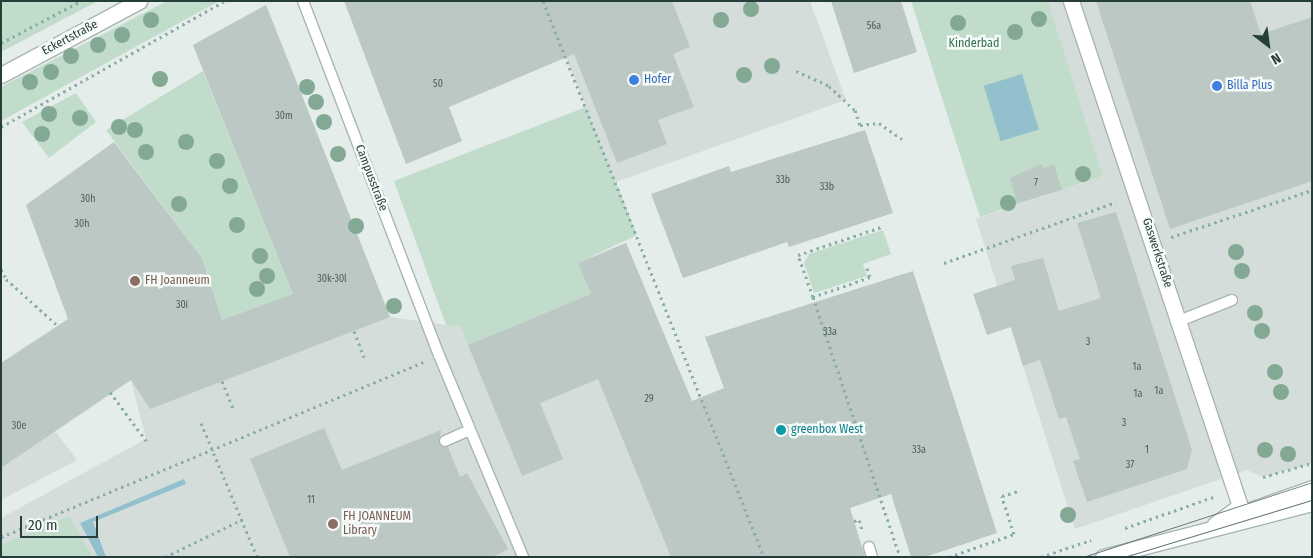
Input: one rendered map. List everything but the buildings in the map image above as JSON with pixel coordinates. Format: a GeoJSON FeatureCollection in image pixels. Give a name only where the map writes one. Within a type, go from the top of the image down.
{"type":"FeatureCollection","features":[{"type":"Feature","properties":{"kind":"street","name":"Eckertstraße"},"geometry":{"type":"LineString","coordinates":[[1,75],[139,1]]}},
{"type":"Feature","properties":{"kind":"street","name":"Gaswerkstraße"},"geometry":{"type":"LineString","coordinates":[[1070,1],[1243,507]]}},
{"type":"Feature","properties":{"kind":"street"},"geometry":{"type":"LineString","coordinates":[[1215,524],[1243,507],[1312,488]]}},
{"type":"Feature","properties":{"kind":"street"},"geometry":{"type":"LineString","coordinates":[[1103,557],[1215,524],[1312,503]]}},
{"type":"Feature","properties":{"kind":"lane","name":"Campusstraße"},"geometry":{"type":"LineString","coordinates":[[303,1],[439,355],[523,557]]}},
{"type":"Feature","properties":{"kind":"lane"},"geometry":{"type":"LineString","coordinates":[[1179,321],[1232,300]]}},
{"type":"Feature","properties":{"kind":"lane"},"geometry":{"type":"LineString","coordinates":[[445,441],[470,430]]}},
{"type":"Feature","properties":{"kind":"path"},"geometry":{"type":"LineString","coordinates":[[1,43],[82,1]]}},
{"type":"Feature","properties":{"kind":"path"},"geometry":{"type":"LineString","coordinates":[[1,127],[225,1]]}},
{"type":"Feature","properties":{"kind":"path"},"geometry":{"type":"LineString","coordinates":[[543,1],[764,557]]}},
{"type":"Feature","properties":{"kind":"path"},"geometry":{"type":"LineString","coordinates":[[796,71],[829,86],[855,110],[860,125],[879,123],[902,139]]}},
{"type":"Feature","properties":{"kind":"path"},"geometry":{"type":"LineString","coordinates":[[1171,237],[1312,190]]}},
{"type":"Feature","properties":{"kind":"path"},"geometry":{"type":"LineString","coordinates":[[944,263],[1116,202]]}},
{"type":"Feature","properties":{"kind":"path"},"geometry":{"type":"LineString","coordinates":[[884,226],[798,255],[900,557]]}},
{"type":"Feature","properties":{"kind":"path"},"geometry":{"type":"LineString","coordinates":[[813,297],[870,278],[867,268]]}},
{"type":"Feature","properties":{"kind":"path"},"geometry":{"type":"LineString","coordinates":[[1,269],[6,279],[58,326]]}},
{"type":"Feature","properties":{"kind":"path"},"geometry":{"type":"LineString","coordinates":[[354,331],[364,357]]}},
{"type":"Feature","properties":{"kind":"path"},"geometry":{"type":"LineString","coordinates":[[1,537],[439,355]]}},
{"type":"Feature","properties":{"kind":"path"},"geometry":{"type":"LineString","coordinates":[[222,381],[234,410]]}},
{"type":"Feature","properties":{"kind":"path"},"geometry":{"type":"LineString","coordinates":[[110,392],[148,443]]}},
{"type":"Feature","properties":{"kind":"path"},"geometry":{"type":"LineString","coordinates":[[201,423],[256,557]]}},
{"type":"Feature","properties":{"kind":"path"},"geometry":{"type":"LineString","coordinates":[[1263,477],[1312,463]]}},
{"type":"Feature","properties":{"kind":"path"},"geometry":{"type":"LineString","coordinates":[[950,557],[1014,534],[1002,496],[1018,491]]}},
{"type":"Feature","properties":{"kind":"path"},"geometry":{"type":"LineString","coordinates":[[1114,531],[1215,496]]}},
{"type":"Feature","properties":{"kind":"path"},"geometry":{"type":"LineString","coordinates":[[165,557],[241,520]]}},
{"type":"Feature","properties":{"kind":"path"},"geometry":{"type":"LineString","coordinates":[[854,521],[859,520],[861,528]]}},
{"type":"Feature","properties":{"kind":"path"},"geometry":{"type":"LineString","coordinates":[[1041,557],[1096,538]]}},
{"type":"Feature","properties":{"kind":"shaded area"},"geometry":{"type":"Polygon","coordinates":[[[543,1],[810,1],[846,100],[616,182],[543,1]]]}},
{"type":"Feature","properties":{"kind":"shaded area"},"geometry":{"type":"Polygon","coordinates":[[[1048,1],[1312,1],[1312,463],[1263,477],[1247,470],[1075,529],[976,219],[1103,176],[1048,1]]]}},
{"type":"Feature","properties":{"kind":"shaded area","name":"FH Joanneum"},"geometry":{"type":"Polygon","coordinates":[[[266,5],[390,317],[461,327],[468,345],[591,294],[578,263],[626,243],[756,557],[1,557],[1,518],[146,439],[131,380],[159,204],[202,258],[222,320],[293,294],[193,45],[266,5]]]}},
{"type":"Feature","properties":{"kind":"shaded area"},"geometry":{"type":"Polygon","coordinates":[[[55,431],[77,460],[1,500],[1,468],[55,431]]]}},
{"type":"Feature","properties":{"kind":"green space"},"geometry":{"type":"Polygon","coordinates":[[[1,1],[98,1],[1,52],[1,1]]]}},
{"type":"Feature","properties":{"kind":"green space"},"geometry":{"type":"Polygon","coordinates":[[[167,1],[219,1],[1,121],[1,87],[167,1]]]}},
{"type":"Feature","properties":{"kind":"green space","name":"Kinderbad"},"geometry":{"type":"Polygon","coordinates":[[[911,1],[1048,1],[1103,176],[980,217],[911,1]]]}},
{"type":"Feature","properties":{"kind":"green space"},"geometry":{"type":"Polygon","coordinates":[[[203,71],[293,294],[222,320],[202,258],[106,130],[203,71]]]}},
{"type":"Feature","properties":{"kind":"green space"},"geometry":{"type":"Polygon","coordinates":[[[76,93],[96,122],[49,158],[22,122],[76,93]]]}},
{"type":"Feature","properties":{"kind":"green space"},"geometry":{"type":"Polygon","coordinates":[[[586,107],[637,235],[578,263],[591,294],[468,345],[461,327],[446,325],[394,181],[586,107]]]}},
{"type":"Feature","properties":{"kind":"green space"},"geometry":{"type":"Polygon","coordinates":[[[883,230],[891,254],[863,264],[867,276],[814,293],[804,263],[809,254],[883,230]]]}},
{"type":"Feature","properties":{"kind":"green space"},"geometry":{"type":"Polygon","coordinates":[[[69,516],[93,557],[1,557],[1,545],[69,516]]]}},
{"type":"Feature","properties":{"kind":"water"},"geometry":{"type":"Polygon","coordinates":[[[1022,74],[1039,129],[1001,141],[984,86],[1022,74]]]}},
{"type":"Feature","properties":{"kind":"water"},"geometry":{"type":"Polygon","coordinates":[[[184,479],[186,484],[93,522],[106,557],[98,557],[80,523],[184,479]]]}},
{"type":"Feature","properties":{"kind":"tram line"},"geometry":{"type":"LineString","coordinates":[[1083,557],[1312,482]]}},
{"type":"Feature","properties":{"kind":"tram line"},"geometry":{"type":"LineString","coordinates":[[1124,557],[1312,500]]}},
{"type":"Feature","properties":{"kind":"place","name":"Hofer"},"geometry":{"type":"Point","coordinates":[634,80]}},
{"type":"Feature","properties":{"kind":"place","name":"Billa Plus"},"geometry":{"type":"Point","coordinates":[1217,86]}},
{"type":"Feature","properties":{"kind":"place","name":"FH Joanneum"},"geometry":{"type":"Point","coordinates":[135,281]}},
{"type":"Feature","properties":{"kind":"place","name":"greenbox West"},"geometry":{"type":"Point","coordinates":[781,430]}},
{"type":"Feature","properties":{"kind":"place","name":"FH JOANNEUM Library"},"geometry":{"type":"Point","coordinates":[333,524]}}]}
